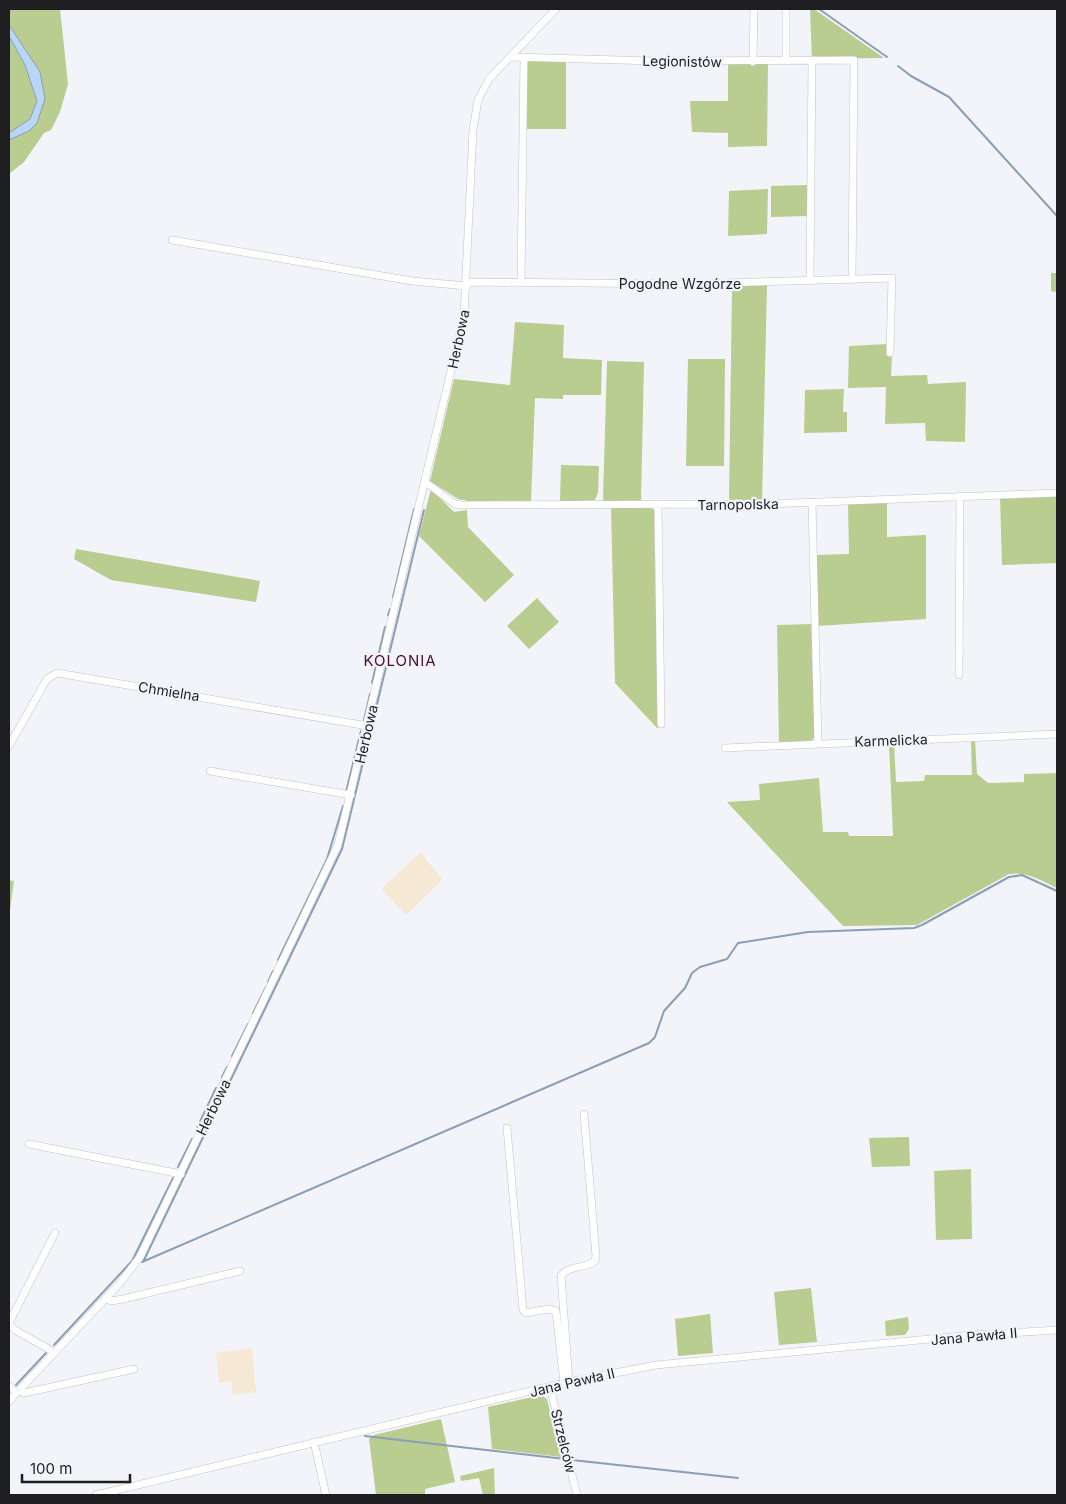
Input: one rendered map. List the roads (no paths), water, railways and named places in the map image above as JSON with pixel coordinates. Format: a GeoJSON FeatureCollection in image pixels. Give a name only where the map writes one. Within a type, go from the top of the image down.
{"type":"FeatureCollection","features":[{"type":"Feature","properties":{"kind":"street","name":"Herbowa"},"geometry":{"type":"LineString","coordinates":[[9,1401],[105,1299],[140,1257],[333,859],[368,726],[464,316],[468,284],[475,113],[483,88],[556,9]]}},
{"type":"Feature","properties":{"kind":"street"},"geometry":{"type":"LineString","coordinates":[[753,62],[754,9]]}},
{"type":"Feature","properties":{"kind":"street"},"geometry":{"type":"LineString","coordinates":[[786,9],[786,61]]}},
{"type":"Feature","properties":{"kind":"street","name":"Legionistów"},"geometry":{"type":"LineString","coordinates":[[510,57],[753,62],[854,60],[852,280]]}},
{"type":"Feature","properties":{"kind":"street"},"geometry":{"type":"LineString","coordinates":[[521,282],[524,57]]}},
{"type":"Feature","properties":{"kind":"street"},"geometry":{"type":"LineString","coordinates":[[810,281],[812,61]]}},
{"type":"Feature","properties":{"kind":"street","name":"Pogodne Wzgórze"},"geometry":{"type":"LineString","coordinates":[[172,240],[412,281],[468,284],[521,282],[685,284],[892,278],[890,353]]}},
{"type":"Feature","properties":{"kind":"street","name":"Tarnopolska"},"geometry":{"type":"LineString","coordinates":[[425,482],[455,504],[461,505],[812,502],[1057,493]]}},
{"type":"Feature","properties":{"kind":"street"},"geometry":{"type":"LineString","coordinates":[[959,675],[960,496]]}},
{"type":"Feature","properties":{"kind":"street"},"geometry":{"type":"LineString","coordinates":[[812,502],[818,743]]}},
{"type":"Feature","properties":{"kind":"street"},"geometry":{"type":"LineString","coordinates":[[658,504],[662,724]]}},
{"type":"Feature","properties":{"kind":"street","name":"Chmielna"},"geometry":{"type":"LineString","coordinates":[[9,746],[47,679],[57,673],[368,726]]}},
{"type":"Feature","properties":{"kind":"street","name":"Karmelicka"},"geometry":{"type":"LineString","coordinates":[[725,748],[1057,734]]}},
{"type":"Feature","properties":{"kind":"street"},"geometry":{"type":"LineString","coordinates":[[210,771],[351,795]]}},
{"type":"Feature","properties":{"kind":"street"},"geometry":{"type":"LineString","coordinates":[[567,1382],[561,1276],[566,1270],[595,1262],[596,1256],[584,1114]]}},
{"type":"Feature","properties":{"kind":"street"},"geometry":{"type":"LineString","coordinates":[[507,1128],[523,1310],[526,1313],[548,1308],[556,1311],[567,1382]]}},
{"type":"Feature","properties":{"kind":"street"},"geometry":{"type":"LineString","coordinates":[[29,1144],[181,1174]]}},
{"type":"Feature","properties":{"kind":"street"},"geometry":{"type":"LineString","coordinates":[[54,1352],[16,1330],[9,1323],[55,1233]]}},
{"type":"Feature","properties":{"kind":"street"},"geometry":{"type":"LineString","coordinates":[[105,1299],[111,1301],[123,1299],[240,1271]]}},
{"type":"Feature","properties":{"kind":"street","name":"Jana Pawła II"},"geometry":{"type":"LineString","coordinates":[[96,1495],[567,1382],[656,1365],[1057,1330]]}},
{"type":"Feature","properties":{"kind":"street"},"geometry":{"type":"LineString","coordinates":[[9,1386],[24,1393],[134,1369]]}},
{"type":"Feature","properties":{"kind":"street","name":"Strzelców"},"geometry":{"type":"LineString","coordinates":[[550,1387],[577,1495]]}},
{"type":"Feature","properties":{"kind":"street"},"geometry":{"type":"LineString","coordinates":[[314,1442],[326,1495]]}},
{"type":"Feature","properties":{"kind":"water"},"geometry":{"type":"Polygon","coordinates":[[[9,25],[40,72],[45,99],[37,123],[29,131],[9,140],[9,133],[30,119],[37,101],[25,65],[9,36],[9,25]]]}},
{"type":"Feature","properties":{"kind":"waterway"},"geometry":{"type":"LineString","coordinates":[[819,9],[887,57]]}},
{"type":"Feature","properties":{"kind":"waterway"},"geometry":{"type":"LineString","coordinates":[[898,66],[911,76],[949,97],[1057,216]]}},
{"type":"Feature","properties":{"kind":"waterway"},"geometry":{"type":"LineString","coordinates":[[393,597],[414,509]]}},
{"type":"Feature","properties":{"kind":"waterway"},"geometry":{"type":"LineString","coordinates":[[144,1260],[342,849],[424,510]]}},
{"type":"Feature","properties":{"kind":"waterway"},"geometry":{"type":"LineString","coordinates":[[388,615],[390,609]]}},
{"type":"Feature","properties":{"kind":"waterway"},"geometry":{"type":"LineString","coordinates":[[372,683],[385,627]]}},
{"type":"Feature","properties":{"kind":"waterway"},"geometry":{"type":"LineString","coordinates":[[364,720],[370,694]]}},
{"type":"Feature","properties":{"kind":"waterway"},"geometry":{"type":"LineString","coordinates":[[346,792],[361,731]]}},
{"type":"Feature","properties":{"kind":"waterway"},"geometry":{"type":"LineString","coordinates":[[278,960],[327,859],[343,806]]}},
{"type":"Feature","properties":{"kind":"waterway"},"geometry":{"type":"LineString","coordinates":[[142,1262],[649,1043],[655,1037],[664,1011],[685,988],[692,973],[700,967],[727,959],[738,943],[808,932],[914,928],[1009,877],[1022,875],[1057,891]]}},
{"type":"Feature","properties":{"kind":"waterway"},"geometry":{"type":"LineString","coordinates":[[268,982],[273,971]]}},
{"type":"Feature","properties":{"kind":"waterway"},"geometry":{"type":"LineString","coordinates":[[253,1013],[266,987]]}},
{"type":"Feature","properties":{"kind":"waterway"},"geometry":{"type":"LineString","coordinates":[[232,1056],[248,1024]]}},
{"type":"Feature","properties":{"kind":"waterway"},"geometry":{"type":"LineString","coordinates":[[222,1077],[227,1067]]}},
{"type":"Feature","properties":{"kind":"waterway"},"geometry":{"type":"LineString","coordinates":[[197,1128],[216,1088]]}},
{"type":"Feature","properties":{"kind":"waterway"},"geometry":{"type":"LineString","coordinates":[[178,1167],[192,1139]]}},
{"type":"Feature","properties":{"kind":"waterway"},"geometry":{"type":"LineString","coordinates":[[54,1345],[132,1261],[173,1178]]}},
{"type":"Feature","properties":{"kind":"waterway"},"geometry":{"type":"LineString","coordinates":[[16,1385],[46,1353]]}},
{"type":"Feature","properties":{"kind":"waterway"},"geometry":{"type":"LineString","coordinates":[[365,1436],[565,1459]]}},
{"type":"Feature","properties":{"kind":"waterway"},"geometry":{"type":"LineString","coordinates":[[572,1460],[738,1478]]}},
{"type":"Feature","properties":{"kind":"district","name":"KOLONIA"},"geometry":{"type":"Point","coordinates":[400,660]}}]}
